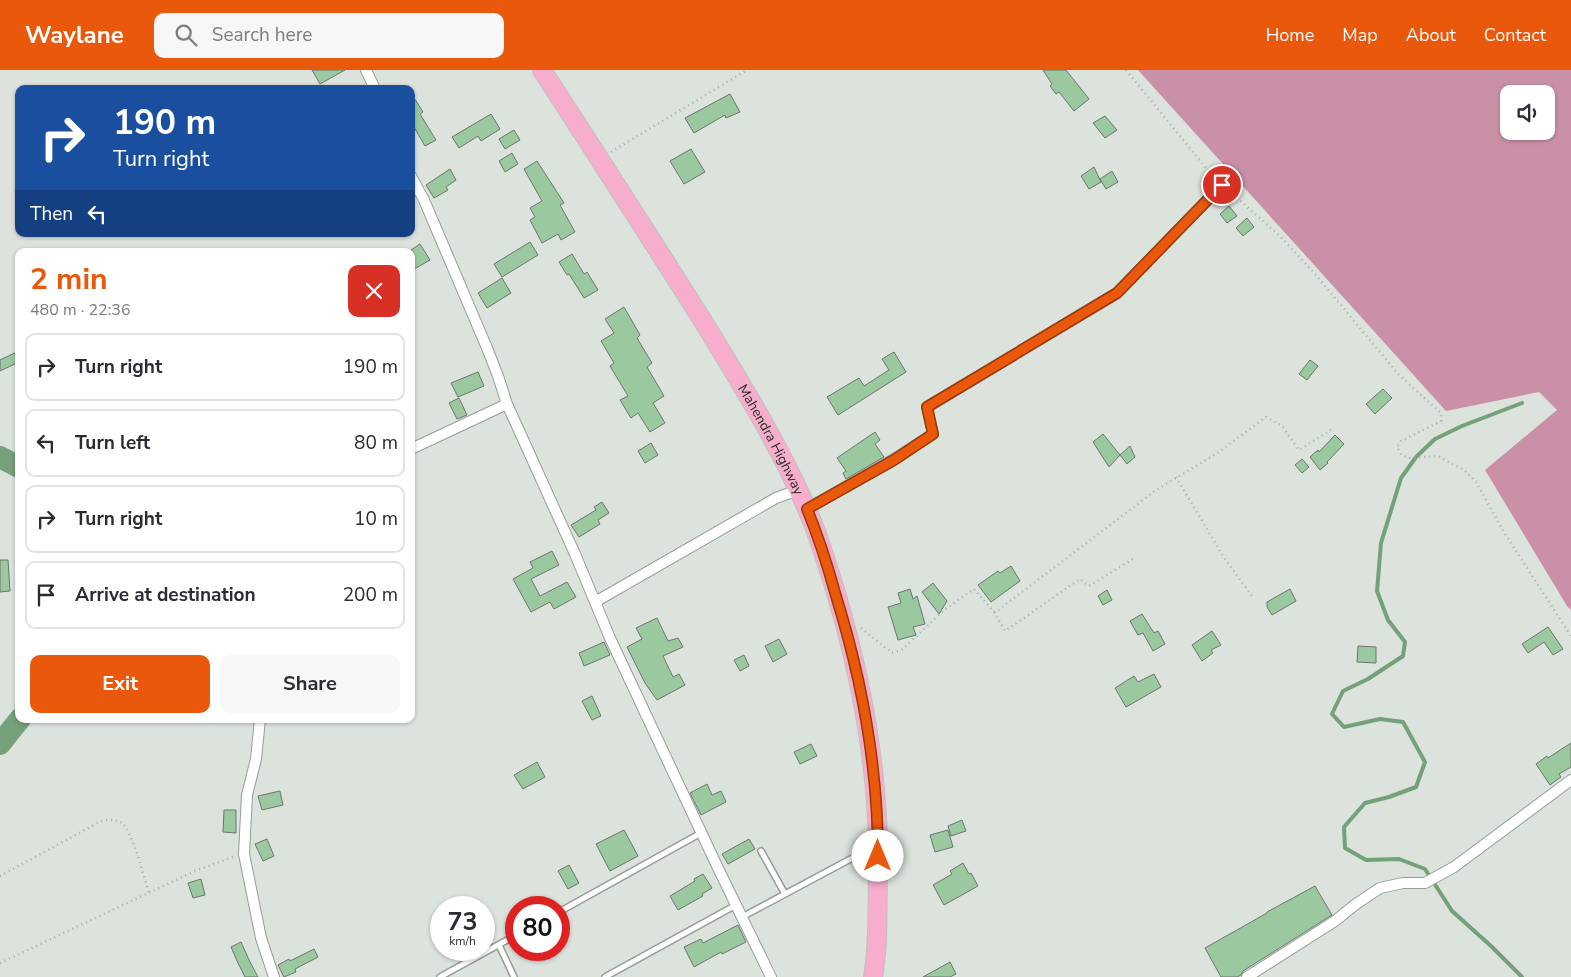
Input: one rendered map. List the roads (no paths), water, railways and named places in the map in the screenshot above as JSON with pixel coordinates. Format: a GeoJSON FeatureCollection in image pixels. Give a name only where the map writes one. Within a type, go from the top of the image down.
{"type":"FeatureCollection","features":[{"type":"Feature","properties":{"kind":"highway","name":"Mahendra Highway"},"geometry":{"type":"LineString","coordinates":[[542,70],[752,401],[785,460],[818,535],[858,674],[876,790],[878,844],[874,977]]}},
{"type":"Feature","properties":{"kind":"street"},"geometry":{"type":"LineString","coordinates":[[366,70],[373,85]]}},
{"type":"Feature","properties":{"kind":"street"},"geometry":{"type":"LineString","coordinates":[[415,183],[424,200],[487,348],[507,404],[595,602],[701,833],[771,977]]}},
{"type":"Feature","properties":{"kind":"street"},"geometry":{"type":"LineString","coordinates":[[807,509],[894,460],[933,434],[927,407],[1117,293],[1222,185]]}},
{"type":"Feature","properties":{"kind":"street"},"geometry":{"type":"LineString","coordinates":[[415,447],[507,404]]}},
{"type":"Feature","properties":{"kind":"street"},"geometry":{"type":"LineString","coordinates":[[595,602],[776,498],[798,490]]}},
{"type":"Feature","properties":{"kind":"street"},"geometry":{"type":"LineString","coordinates":[[260,723],[256,759],[247,795],[244,854],[261,938],[274,977]]}},
{"type":"Feature","properties":{"kind":"street"},"geometry":{"type":"LineString","coordinates":[[1247,977],[1335,920],[1380,888],[1403,883],[1425,882],[1454,866],[1571,780]]}},
{"type":"Feature","properties":{"kind":"lane"},"geometry":{"type":"LineString","coordinates":[[570,906],[701,833]]}},
{"type":"Feature","properties":{"kind":"lane"},"geometry":{"type":"LineString","coordinates":[[742,917],[878,844]]}},
{"type":"Feature","properties":{"kind":"lane"},"geometry":{"type":"LineString","coordinates":[[761,851],[785,894]]}},
{"type":"Feature","properties":{"kind":"lane"},"geometry":{"type":"LineString","coordinates":[[605,977],[736,905]]}},
{"type":"Feature","properties":{"kind":"lane"},"geometry":{"type":"LineString","coordinates":[[440,977],[505,941]]}},
{"type":"Feature","properties":{"kind":"lane"},"geometry":{"type":"LineString","coordinates":[[499,945],[514,977]]}},
{"type":"Feature","properties":{"kind":"waterway"},"geometry":{"type":"LineString","coordinates":[[1522,403],[1462,426],[1435,439],[1416,457],[1401,478],[1381,543],[1377,591],[1388,620],[1405,642],[1403,656],[1368,679],[1343,691],[1332,714],[1344,727],[1380,719],[1403,722],[1425,762],[1416,787],[1365,803],[1344,827],[1345,848],[1366,860],[1399,859],[1425,869],[1452,911],[1522,977]]}},
{"type":"Feature","properties":{"kind":"waterway"},"geometry":{"type":"LineString","coordinates":[[0,457],[15,465]]}},
{"type":"Feature","properties":{"kind":"waterway"},"geometry":{"type":"LineString","coordinates":[[6,460],[15,472]]}},
{"type":"Feature","properties":{"kind":"waterway"},"geometry":{"type":"LineString","coordinates":[[7,736],[15,721]]}},
{"type":"Feature","properties":{"kind":"waterway"},"geometry":{"type":"LineString","coordinates":[[0,744],[17,723]]}}]}
